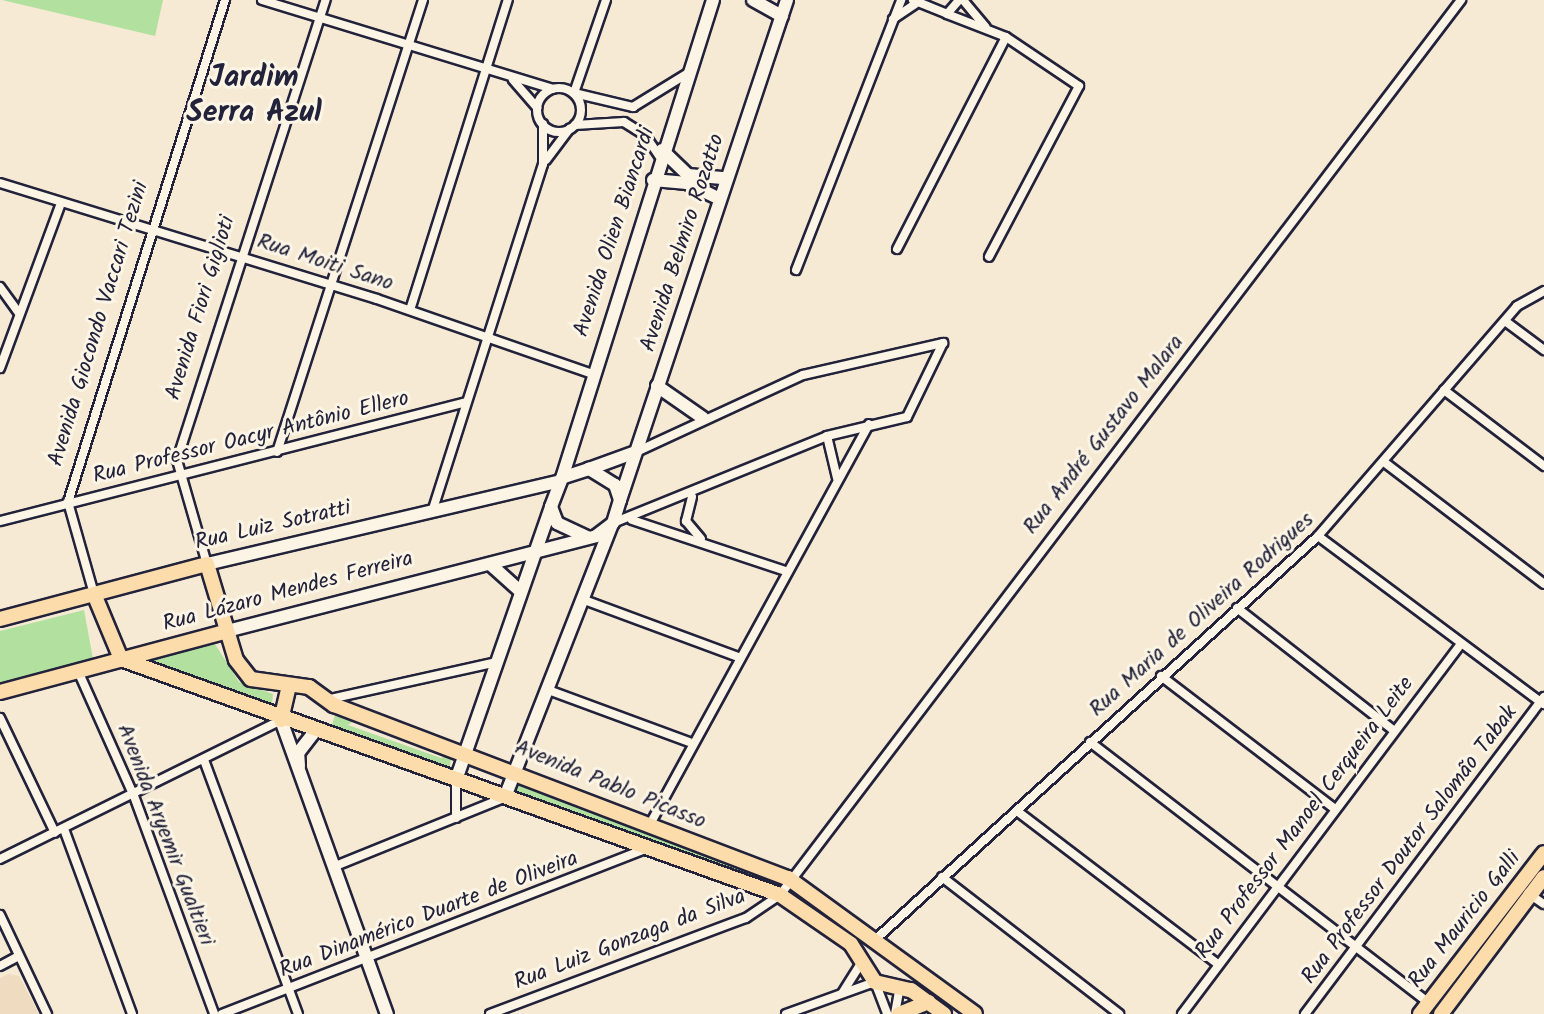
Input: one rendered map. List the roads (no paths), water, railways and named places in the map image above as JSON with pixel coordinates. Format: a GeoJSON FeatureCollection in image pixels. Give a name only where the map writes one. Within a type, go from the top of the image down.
{"type":"FeatureCollection","features":[{"type":"Feature","properties":{"kind":"main road","name":"Rua Luiz Sotratti"},"geometry":{"type":"LineString","coordinates":[[0,619],[207,564]]}},
{"type":"Feature","properties":{"kind":"main road"},"geometry":{"type":"LineString","coordinates":[[207,564],[227,631]]}},
{"type":"Feature","properties":{"kind":"main road","name":"Avenida Giocondo Vaccari Tezini"},"geometry":{"type":"LineString","coordinates":[[94,594],[103,630],[121,659]]}},
{"type":"Feature","properties":{"kind":"main road","name":"Avenida Pablo Picasso"},"geometry":{"type":"LineString","coordinates":[[227,631],[244,674],[288,689],[309,687],[330,702],[465,750],[516,774],[788,878],[877,938],[975,1014]]}},
{"type":"Feature","properties":{"kind":"main road","name":"Rua Lázaro Mendes Ferreira"},"geometry":{"type":"LineString","coordinates":[[0,692],[227,631]]}},
{"type":"Feature","properties":{"kind":"main road","name":"Avenida Pablo Picasso"},"geometry":{"type":"LineString","coordinates":[[121,659],[281,720],[780,895],[851,944],[875,982]]}},
{"type":"Feature","properties":{"kind":"main road"},"geometry":{"type":"LineString","coordinates":[[281,720],[288,689]]}},
{"type":"Feature","properties":{"kind":"main road"},"geometry":{"type":"LineString","coordinates":[[316,730],[330,702]]}},
{"type":"Feature","properties":{"kind":"main road","name":"Rua Mauricio Galli"},"geometry":{"type":"LineString","coordinates":[[1442,1013],[1525,891],[1544,853]]}},
{"type":"Feature","properties":{"kind":"main road","name":"Rua Mauricio Galli"},"geometry":{"type":"LineString","coordinates":[[1424,1008],[1525,891],[1544,877]]}},
{"type":"Feature","properties":{"kind":"main road"},"geometry":{"type":"LineString","coordinates":[[862,962],[877,938]]}},
{"type":"Feature","properties":{"kind":"main road"},"geometry":{"type":"LineString","coordinates":[[900,986],[905,961]]}},
{"type":"Feature","properties":{"kind":"main road"},"geometry":{"type":"LineString","coordinates":[[875,982],[900,986],[944,1014]]}},
{"type":"Feature","properties":{"kind":"main road"},"geometry":{"type":"LineString","coordinates":[[897,1014],[929,1002]]}},
{"type":"Feature","properties":{"kind":"street","name":"Avenida Giocondo Vaccari Tezini"},"geometry":{"type":"LineString","coordinates":[[94,594],[68,502],[150,229],[225,0]]}},
{"type":"Feature","properties":{"kind":"street"},"geometry":{"type":"LineString","coordinates":[[262,0],[553,89],[633,107],[688,73]]}},
{"type":"Feature","properties":{"kind":"street","name":"Avenida Fiori Giglioti"},"geometry":{"type":"LineString","coordinates":[[179,473],[240,255],[326,0]]}},
{"type":"Feature","properties":{"kind":"street"},"geometry":{"type":"LineString","coordinates":[[277,452],[423,0]]}},
{"type":"Feature","properties":{"kind":"street"},"geometry":{"type":"LineString","coordinates":[[410,310],[508,0]]}},
{"type":"Feature","properties":{"kind":"street"},"geometry":{"type":"LineString","coordinates":[[543,164],[581,113],[574,93],[606,0]]}},
{"type":"Feature","properties":{"kind":"street","name":"Avenida Olien Biancardi"},"geometry":{"type":"LineString","coordinates":[[560,480],[590,373],[713,0]]}},
{"type":"Feature","properties":{"kind":"street"},"geometry":{"type":"LineString","coordinates":[[753,0],[782,16]]}},
{"type":"Feature","properties":{"kind":"street","name":"Avenida Belmiro Rozatto"},"geometry":{"type":"LineString","coordinates":[[620,500],[718,198],[787,0]]}},
{"type":"Feature","properties":{"kind":"street"},"geometry":{"type":"LineString","coordinates":[[796,270],[901,0]]}},
{"type":"Feature","properties":{"kind":"street"},"geometry":{"type":"LineString","coordinates":[[947,14],[961,0],[986,27]]}},
{"type":"Feature","properties":{"kind":"street","name":"Rua André Gustavo Malara"},"geometry":{"type":"LineString","coordinates":[[780,895],[788,878],[1461,0]]}},
{"type":"Feature","properties":{"kind":"street"},"geometry":{"type":"LineString","coordinates":[[892,20],[914,2],[986,27],[1079,86],[989,257]]}},
{"type":"Feature","properties":{"kind":"street"},"geometry":{"type":"LineString","coordinates":[[897,249],[1006,37]]}},
{"type":"Feature","properties":{"kind":"street"},"geometry":{"type":"LineString","coordinates":[[432,512],[464,403],[543,164],[543,124],[534,99],[502,72]]}},
{"type":"Feature","properties":{"kind":"street"},"geometry":{"type":"LineString","coordinates":[[537,111],[553,89]]}},
{"type":"Feature","properties":{"kind":"street"},"geometry":{"type":"LineString","coordinates":[[543,124],[572,127],[624,122],[688,175],[725,178]]}},
{"type":"Feature","properties":{"kind":"street"},"geometry":{"type":"LineString","coordinates":[[653,180],[687,183],[718,198]]}},
{"type":"Feature","properties":{"kind":"street","name":"Rua Moiti Sano"},"geometry":{"type":"LineString","coordinates":[[0,183],[240,255],[590,373]]}},
{"type":"Feature","properties":{"kind":"street"},"geometry":{"type":"LineString","coordinates":[[0,368],[18,312],[61,203]]}},
{"type":"Feature","properties":{"kind":"street"},"geometry":{"type":"LineString","coordinates":[[0,287],[18,312]]}},
{"type":"Feature","properties":{"kind":"street","name":"Rua Maria de Oliveira Rodrigues"},"geometry":{"type":"LineString","coordinates":[[877,938],[1318,536],[1528,296],[1544,291]]}},
{"type":"Feature","properties":{"kind":"street"},"geometry":{"type":"LineString","coordinates":[[1505,321],[1544,350]]}},
{"type":"Feature","properties":{"kind":"street"},"geometry":{"type":"LineString","coordinates":[[456,818],[456,780],[465,750],[493,663],[560,480],[633,453],[703,418],[803,375],[943,343],[907,417],[827,436],[587,537],[557,523],[551,507]]}},
{"type":"Feature","properties":{"kind":"street"},"geometry":{"type":"LineString","coordinates":[[657,386],[703,418]]}},
{"type":"Feature","properties":{"kind":"street"},"geometry":{"type":"LineString","coordinates":[[1444,390],[1544,466]]}},
{"type":"Feature","properties":{"kind":"street","name":"Rua Professor Oacyr Antônio Ellero"},"geometry":{"type":"LineString","coordinates":[[0,521],[179,473],[277,452],[464,403]]}},
{"type":"Feature","properties":{"kind":"street"},"geometry":{"type":"LineString","coordinates":[[649,826],[689,742],[869,424]]}},
{"type":"Feature","properties":{"kind":"street"},"geometry":{"type":"LineString","coordinates":[[827,436],[837,478]]}},
{"type":"Feature","properties":{"kind":"street"},"geometry":{"type":"LineString","coordinates":[[1384,462],[1544,584]]}},
{"type":"Feature","properties":{"kind":"street"},"geometry":{"type":"LineString","coordinates":[[333,867],[505,797],[584,600],[620,500],[615,485],[589,469]]}},
{"type":"Feature","properties":{"kind":"street"},"geometry":{"type":"LineString","coordinates":[[179,473],[207,564]]}},
{"type":"Feature","properties":{"kind":"street","name":"Rua Luiz Sotratti"},"geometry":{"type":"LineString","coordinates":[[207,564],[560,480]]}},
{"type":"Feature","properties":{"kind":"street"},"geometry":{"type":"LineString","coordinates":[[695,493],[684,512],[702,539]]}},
{"type":"Feature","properties":{"kind":"street"},"geometry":{"type":"LineString","coordinates":[[632,520],[702,539],[785,571]]}},
{"type":"Feature","properties":{"kind":"street"},"geometry":{"type":"LineString","coordinates":[[1318,536],[1459,646],[1543,701]]}},
{"type":"Feature","properties":{"kind":"street","name":"Rua Lázaro Mendes Ferreira"},"geometry":{"type":"LineString","coordinates":[[227,631],[532,556],[587,537]]}},
{"type":"Feature","properties":{"kind":"street"},"geometry":{"type":"LineString","coordinates":[[490,564],[519,590]]}},
{"type":"Feature","properties":{"kind":"street"},"geometry":{"type":"LineString","coordinates":[[584,600],[738,657]]}},
{"type":"Feature","properties":{"kind":"street"},"geometry":{"type":"LineString","coordinates":[[1237,608],[1393,730]]}},
{"type":"Feature","properties":{"kind":"street","name":"Rua Professor Manoel Cerqueira Leite"},"geometry":{"type":"LineString","coordinates":[[1182,1014],[1275,886],[1459,646]]}},
{"type":"Feature","properties":{"kind":"street"},"geometry":{"type":"LineString","coordinates":[[330,702],[493,663]]}},
{"type":"Feature","properties":{"kind":"street","name":"Avenida Aryemir Gualtieri"},"geometry":{"type":"LineString","coordinates":[[78,671],[134,796],[214,1014]]}},
{"type":"Feature","properties":{"kind":"street"},"geometry":{"type":"LineString","coordinates":[[1161,676],[1335,809]]}},
{"type":"Feature","properties":{"kind":"street"},"geometry":{"type":"LineString","coordinates":[[548,690],[689,742]]}},
{"type":"Feature","properties":{"kind":"street","name":"Rua Professor Doutor Salomão Tabak"},"geometry":{"type":"LineString","coordinates":[[1305,1014],[1543,701]]}},
{"type":"Feature","properties":{"kind":"street"},"geometry":{"type":"LineString","coordinates":[[0,718],[59,831],[132,1014]]}},
{"type":"Feature","properties":{"kind":"street"},"geometry":{"type":"LineString","coordinates":[[0,859],[134,796],[281,720],[387,1014]]}},
{"type":"Feature","properties":{"kind":"street"},"geometry":{"type":"LineString","coordinates":[[299,773],[298,753],[316,730]]}},
{"type":"Feature","properties":{"kind":"street"},"geometry":{"type":"LineString","coordinates":[[1090,742],[1356,945],[1424,1008],[1442,1013]]}},
{"type":"Feature","properties":{"kind":"street"},"geometry":{"type":"LineString","coordinates":[[204,760],[298,1014]]}},
{"type":"Feature","properties":{"kind":"street"},"geometry":{"type":"LineString","coordinates":[[1017,811],[1218,964]]}},
{"type":"Feature","properties":{"kind":"street","name":"Rua Dinamérico Duarte de Oliveira"},"geometry":{"type":"LineString","coordinates":[[222,1014],[649,848]]}},
{"type":"Feature","properties":{"kind":"street"},"geometry":{"type":"LineString","coordinates":[[942,877],[1119,1014]]}},
{"type":"Feature","properties":{"kind":"street"},"geometry":{"type":"LineString","coordinates":[[1525,891],[1544,904]]}},
{"type":"Feature","properties":{"kind":"street","name":"Rua Luiz Gonzaga da Silva"},"geometry":{"type":"LineString","coordinates":[[490,1014],[746,918],[780,895]]}},
{"type":"Feature","properties":{"kind":"street"},"geometry":{"type":"LineString","coordinates":[[0,915],[47,1014]]}},
{"type":"Feature","properties":{"kind":"street"},"geometry":{"type":"LineString","coordinates":[[0,966],[19,956]]}},
{"type":"Feature","properties":{"kind":"street"},"geometry":{"type":"LineString","coordinates":[[843,993],[862,962]]}},
{"type":"Feature","properties":{"kind":"street"},"geometry":{"type":"LineString","coordinates":[[786,1014],[875,982],[887,1014]]}},
{"type":"Feature","properties":{"kind":"street"},"geometry":{"type":"LineString","coordinates":[[897,1014],[900,986]]}},
{"type":"Feature","properties":{"kind":"district","name":"Jardim Serra Azul"},"geometry":{"type":"Point","coordinates":[254,95]}}]}
